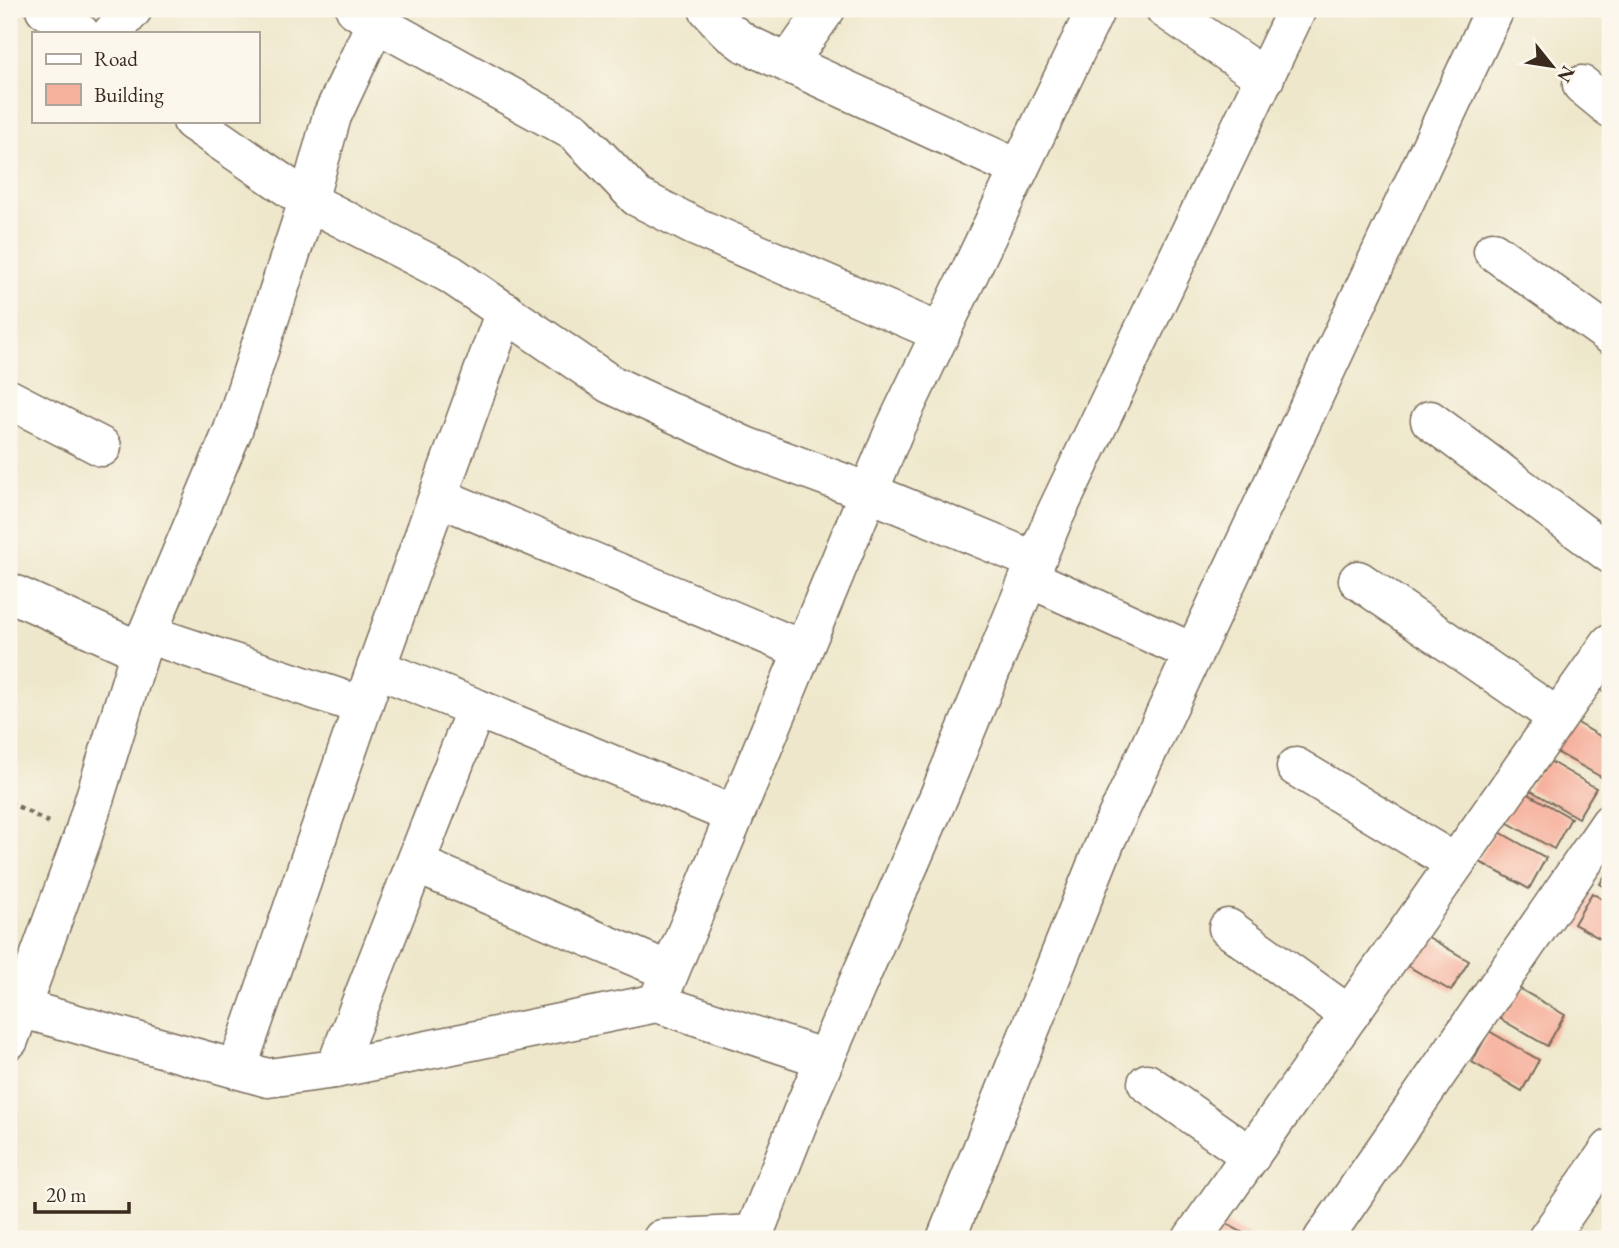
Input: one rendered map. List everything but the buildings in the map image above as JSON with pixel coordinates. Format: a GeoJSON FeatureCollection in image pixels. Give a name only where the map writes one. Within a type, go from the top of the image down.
{"type":"FeatureCollection","features":[{"type":"Feature","properties":{"kind":"street"},"geometry":{"type":"LineString","coordinates":[[45,9],[79,32]]}},
{"type":"Feature","properties":{"kind":"street"},"geometry":{"type":"LineString","coordinates":[[114,32],[133,9]]}},
{"type":"Feature","properties":{"kind":"street"},"geometry":{"type":"LineString","coordinates":[[708,9],[727,30],[744,43],[1019,169]]}},
{"type":"Feature","properties":{"kind":"street"},"geometry":{"type":"LineString","coordinates":[[788,63],[826,9]]}},
{"type":"Feature","properties":{"kind":"street"},"geometry":{"type":"LineString","coordinates":[[663,987],[896,426],[1096,9]]}},
{"type":"Feature","properties":{"kind":"street"},"geometry":{"type":"LineString","coordinates":[[1165,9],[1265,78]]}},
{"type":"Feature","properties":{"kind":"street"},"geometry":{"type":"LineString","coordinates":[[662,1239],[753,1237],[825,1059],[939,796],[1059,505],[1297,9]]}},
{"type":"Feature","properties":{"kind":"street"},"geometry":{"type":"LineString","coordinates":[[946,1239],[1107,838],[1496,9]]}},
{"type":"Feature","properties":{"kind":"street"},"geometry":{"type":"LineString","coordinates":[[663,987],[335,1069],[268,1078],[13,1017],[82,839],[144,642],[233,430],[309,201],[332,116],[371,13],[575,132],[637,197],[694,226],[941,333]]}},
{"type":"Feature","properties":{"kind":"street"},"geometry":{"type":"LineString","coordinates":[[193,122],[309,201],[450,274],[610,384],[744,446],[868,492],[1032,569],[1194,653]]}},
{"type":"Feature","properties":{"kind":"street"},"geometry":{"type":"LineString","coordinates":[[1493,251],[1610,335]]}},
{"type":"Feature","properties":{"kind":"street"},"geometry":{"type":"LineString","coordinates":[[237,1069],[376,668],[505,311]]}},
{"type":"Feature","properties":{"kind":"street"},"geometry":{"type":"LineString","coordinates":[[9,399],[102,447]]}},
{"type":"Feature","properties":{"kind":"street"},"geometry":{"type":"LineString","coordinates":[[1430,420],[1610,554]]}},
{"type":"Feature","properties":{"kind":"street"},"geometry":{"type":"LineString","coordinates":[[439,497],[803,650]]}},
{"type":"Feature","properties":{"kind":"street"},"geometry":{"type":"LineString","coordinates":[[1358,580],[1557,717]]}},
{"type":"Feature","properties":{"kind":"street"},"geometry":{"type":"LineString","coordinates":[[9,592],[144,642],[363,706]]}},
{"type":"Feature","properties":{"kind":"street"},"geometry":{"type":"LineString","coordinates":[[1192,1239],[1610,643]]}},
{"type":"Feature","properties":{"kind":"street"},"geometry":{"type":"LineString","coordinates":[[376,668],[734,815]]}},
{"type":"Feature","properties":{"kind":"street"},"geometry":{"type":"LineString","coordinates":[[335,1069],[476,708]]}},
{"type":"Feature","properties":{"kind":"street"},"geometry":{"type":"LineString","coordinates":[[1296,767],[1455,863]]}},
{"type":"Feature","properties":{"kind":"street"},"geometry":{"type":"LineString","coordinates":[[1323,1239],[1610,823]]}},
{"type":"Feature","properties":{"kind":"street"},"geometry":{"type":"LineString","coordinates":[[416,864],[663,987],[825,1059]]}},
{"type":"Feature","properties":{"kind":"street"},"geometry":{"type":"LineString","coordinates":[[1228,928],[1349,1015]]}},
{"type":"Feature","properties":{"kind":"street"},"geometry":{"type":"LineString","coordinates":[[1147,1083],[1251,1156]]}},
{"type":"Feature","properties":{"kind":"street"},"geometry":{"type":"LineString","coordinates":[[1547,1239],[1610,1151]]}},
{"type":"Feature","properties":{"kind":"path"},"geometry":{"type":"LineString","coordinates":[[9,803],[82,839]]}}]}
